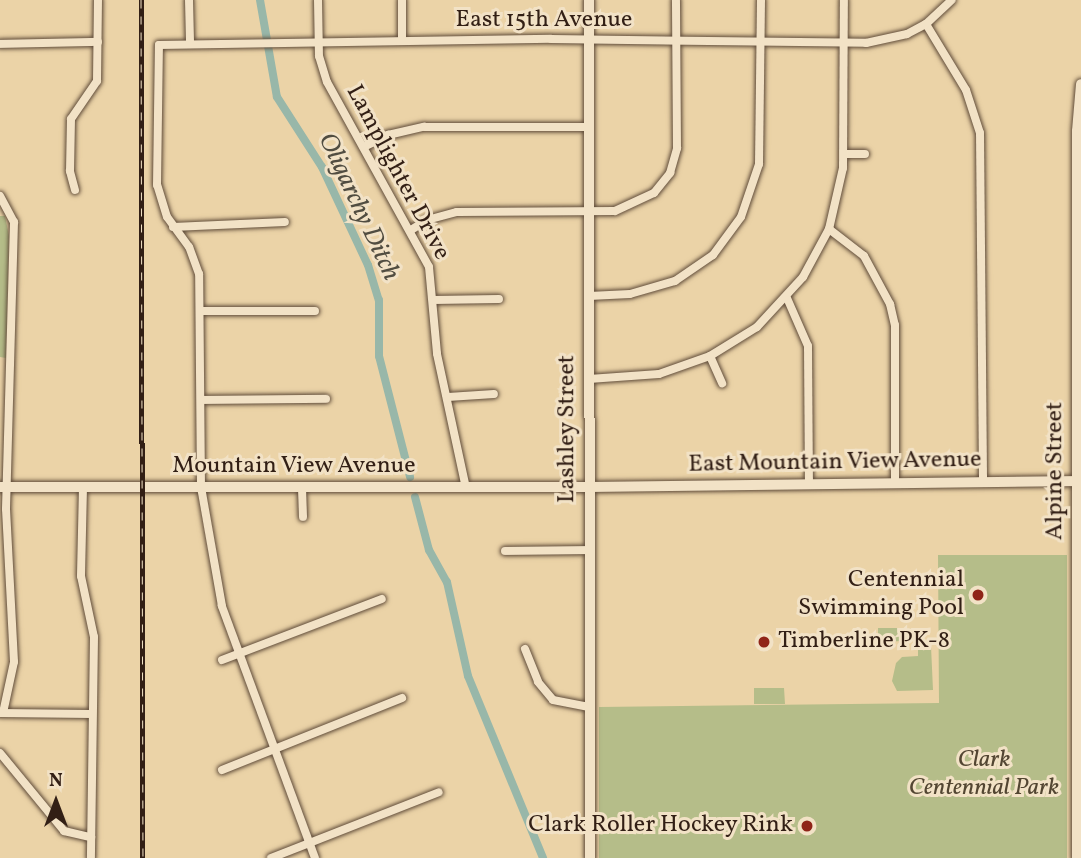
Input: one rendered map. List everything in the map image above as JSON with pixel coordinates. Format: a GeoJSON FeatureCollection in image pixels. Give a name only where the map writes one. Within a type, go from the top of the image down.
{"type":"FeatureCollection","features":[{"type":"Feature","properties":{"kind":"street"},"geometry":{"type":"LineString","coordinates":[[75,190],[71,171],[71,119],[97,81],[98,0]]}},
{"type":"Feature","properties":{"kind":"street"},"geometry":{"type":"LineString","coordinates":[[189,0],[190,42]]}},
{"type":"Feature","properties":{"kind":"street","name":"Lamplighter Drive"},"geometry":{"type":"LineString","coordinates":[[318,0],[319,42],[327,82],[366,146],[429,267],[437,354],[466,488]]}},
{"type":"Feature","properties":{"kind":"street"},"geometry":{"type":"LineString","coordinates":[[402,0],[402,40]]}},
{"type":"Feature","properties":{"kind":"street","name":"Lashley Street"},"geometry":{"type":"LineString","coordinates":[[589,0],[590,858]]}},
{"type":"Feature","properties":{"kind":"street"},"geometry":{"type":"LineString","coordinates":[[411,230],[427,220],[457,212],[615,211],[640,203],[670,173],[677,148],[676,0]]}},
{"type":"Feature","properties":{"kind":"street"},"geometry":{"type":"LineString","coordinates":[[589,296],[630,294],[675,281],[713,255],[728,237],[750,200],[759,164],[761,0]]}},
{"type":"Feature","properties":{"kind":"street"},"geometry":{"type":"LineString","coordinates":[[589,379],[659,374],[710,356],[757,327],[787,298],[829,229],[844,154],[844,0]]}},
{"type":"Feature","properties":{"kind":"street"},"geometry":{"type":"LineString","coordinates":[[952,0],[926,24],[973,107],[982,144],[983,482]]}},
{"type":"Feature","properties":{"kind":"street","name":"East 15th Avenue"},"geometry":{"type":"LineString","coordinates":[[173,227],[157,185],[159,45],[190,42],[402,40],[844,43],[887,40],[926,24]]}},
{"type":"Feature","properties":{"kind":"street"},"geometry":{"type":"LineString","coordinates":[[0,44],[99,42]]}},
{"type":"Feature","properties":{"kind":"street","name":"Alpine Street"},"geometry":{"type":"LineString","coordinates":[[1077,858],[1077,131],[1081,84]]}},
{"type":"Feature","properties":{"kind":"street"},"geometry":{"type":"LineString","coordinates":[[366,146],[388,135],[424,127],[589,127]]}},
{"type":"Feature","properties":{"kind":"street"},"geometry":{"type":"LineString","coordinates":[[844,154],[864,154]]}},
{"type":"Feature","properties":{"kind":"street"},"geometry":{"type":"LineString","coordinates":[[0,196],[14,222],[4,487],[14,662],[1,713],[92,714]]}},
{"type":"Feature","properties":{"kind":"street"},"geometry":{"type":"LineString","coordinates":[[173,227],[285,222]]}},
{"type":"Feature","properties":{"kind":"street"},"geometry":{"type":"LineString","coordinates":[[173,227],[196,260],[202,311],[201,487],[222,606],[236,654],[315,858]]}},
{"type":"Feature","properties":{"kind":"street"},"geometry":{"type":"LineString","coordinates":[[829,229],[864,256],[890,304],[895,325],[895,483]]}},
{"type":"Feature","properties":{"kind":"street"},"geometry":{"type":"LineString","coordinates":[[787,298],[808,346],[809,484]]}},
{"type":"Feature","properties":{"kind":"street"},"geometry":{"type":"LineString","coordinates":[[433,300],[499,299]]}},
{"type":"Feature","properties":{"kind":"street"},"geometry":{"type":"LineString","coordinates":[[202,311],[315,311]]}},
{"type":"Feature","properties":{"kind":"street"},"geometry":{"type":"LineString","coordinates":[[710,356],[722,383]]}},
{"type":"Feature","properties":{"kind":"street"},"geometry":{"type":"LineString","coordinates":[[448,397],[494,394]]}},
{"type":"Feature","properties":{"kind":"street"},"geometry":{"type":"LineString","coordinates":[[201,400],[326,399]]}},
{"type":"Feature","properties":{"kind":"street","name":"East Mountain View Avenue"},"geometry":{"type":"LineString","coordinates":[[589,487],[1079,481]]}},
{"type":"Feature","properties":{"kind":"street","name":"Mountain View Avenue"},"geometry":{"type":"LineString","coordinates":[[4,487],[589,487]]}},
{"type":"Feature","properties":{"kind":"street"},"geometry":{"type":"LineString","coordinates":[[83,487],[81,576],[94,637],[91,858]]}},
{"type":"Feature","properties":{"kind":"street"},"geometry":{"type":"LineString","coordinates":[[302,488],[303,517]]}},
{"type":"Feature","properties":{"kind":"street"},"geometry":{"type":"LineString","coordinates":[[505,551],[589,550]]}},
{"type":"Feature","properties":{"kind":"street"},"geometry":{"type":"LineString","coordinates":[[222,660],[382,599]]}},
{"type":"Feature","properties":{"kind":"street"},"geometry":{"type":"LineString","coordinates":[[524,649],[538,682],[553,700],[590,707]]}},
{"type":"Feature","properties":{"kind":"street"},"geometry":{"type":"LineString","coordinates":[[222,769],[402,698]]}},
{"type":"Feature","properties":{"kind":"street"},"geometry":{"type":"LineString","coordinates":[[0,753],[64,831],[91,838]]}},
{"type":"Feature","properties":{"kind":"street"},"geometry":{"type":"LineString","coordinates":[[271,858],[439,792]]}},
{"type":"Feature","properties":{"kind":"green space"},"geometry":{"type":"Polygon","coordinates":[[[0,216],[5,216],[9,236],[6,358],[0,357],[0,216]]]}},
{"type":"Feature","properties":{"kind":"green space","name":"Clark Centennial Park"},"geometry":{"type":"Polygon","coordinates":[[[938,555],[1067,555],[1067,858],[599,858],[599,707],[939,703],[938,555]]]}},
{"type":"Feature","properties":{"kind":"green space"},"geometry":{"type":"Polygon","coordinates":[[[878,628],[903,628],[903,641],[878,642],[878,628]]]}},
{"type":"Feature","properties":{"kind":"green space"},"geometry":{"type":"Polygon","coordinates":[[[918,646],[931,646],[933,690],[897,691],[892,681],[896,663],[902,657],[918,656],[918,646]]]}},
{"type":"Feature","properties":{"kind":"green space"},"geometry":{"type":"Polygon","coordinates":[[[754,688],[784,688],[785,704],[754,704],[754,688]]]}},
{"type":"Feature","properties":{"kind":"waterway","name":"Oligarchy Ditch"},"geometry":{"type":"LineString","coordinates":[[260,0],[277,97],[322,167],[368,265],[379,300],[379,356],[410,477]]}},
{"type":"Feature","properties":{"kind":"waterway","name":"Oligarchy Ditch"},"geometry":{"type":"LineString","coordinates":[[415,497],[429,550],[447,582],[468,676],[543,858]]}},
{"type":"Feature","properties":{"kind":"railway"},"geometry":{"type":"LineString","coordinates":[[141,0],[143,858]]}},
{"type":"Feature","properties":{"kind":"place","name":"Centennial Swimming Pool"},"geometry":{"type":"Point","coordinates":[978,595]}},
{"type":"Feature","properties":{"kind":"place","name":"Timberline PK-8"},"geometry":{"type":"Point","coordinates":[764,642]}},
{"type":"Feature","properties":{"kind":"place","name":"Clark Roller Hockey Rink"},"geometry":{"type":"Point","coordinates":[807,826]}}]}
